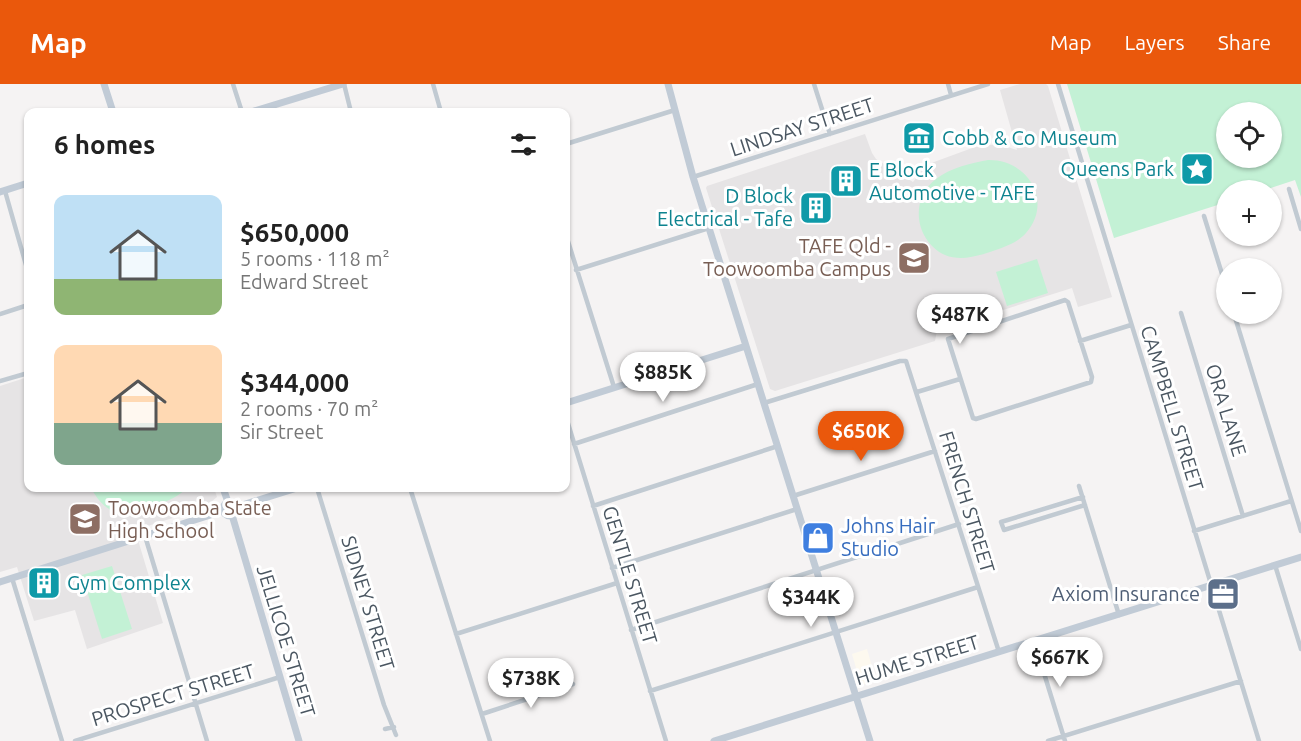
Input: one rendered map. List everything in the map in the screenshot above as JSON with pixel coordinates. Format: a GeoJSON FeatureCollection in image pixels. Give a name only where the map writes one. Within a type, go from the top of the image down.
{"type":"FeatureCollection","features":[{"type":"Feature","properties":{"kind":"street"},"geometry":{"type":"LineString","coordinates":[[104,84],[112,108]]}},
{"type":"Feature","properties":{"kind":"street"},"geometry":{"type":"LineString","coordinates":[[233,84],[241,108]]}},
{"type":"Feature","properties":{"kind":"street"},"geometry":{"type":"LineString","coordinates":[[268,108],[343,84],[350,108]]}},
{"type":"Feature","properties":{"kind":"street"},"geometry":{"type":"LineString","coordinates":[[433,84],[440,108]]}},
{"type":"Feature","properties":{"kind":"street"},"geometry":{"type":"LineString","coordinates":[[669,84],[693,177],[870,741]]}},
{"type":"Feature","properties":{"kind":"street"},"geometry":{"type":"LineString","coordinates":[[814,84],[830,134]]}},
{"type":"Feature","properties":{"kind":"street"},"geometry":{"type":"LineString","coordinates":[[948,84],[951,95]]}},
{"type":"Feature","properties":{"kind":"street","name":"LINDSAY STREET"},"geometry":{"type":"LineString","coordinates":[[693,177],[988,84]]}},
{"type":"Feature","properties":{"kind":"street","name":"CAMPBELL STREET"},"geometry":{"type":"LineString","coordinates":[[1058,84],[1259,741]]}},
{"type":"Feature","properties":{"kind":"street"},"geometry":{"type":"LineString","coordinates":[[570,143],[675,110]]}},
{"type":"Feature","properties":{"kind":"street"},"geometry":{"type":"LineString","coordinates":[[24,184],[3,191],[24,259]]}},
{"type":"Feature","properties":{"kind":"street"},"geometry":{"type":"LineString","coordinates":[[1289,189],[1301,229]]}},
{"type":"Feature","properties":{"kind":"street"},"geometry":{"type":"LineString","coordinates":[[1204,216],[1217,258]]}},
{"type":"Feature","properties":{"kind":"street"},"geometry":{"type":"LineString","coordinates":[[576,270],[709,228]]}},
{"type":"Feature","properties":{"kind":"street"},"geometry":{"type":"LineString","coordinates":[[570,249],[614,387]]}},
{"type":"Feature","properties":{"kind":"street"},"geometry":{"type":"LineString","coordinates":[[1064,300],[1068,303],[1092,378],[1091,382],[977,419],[972,417],[960,379],[947,341],[949,337],[1064,300]]}},
{"type":"Feature","properties":{"kind":"street"},"geometry":{"type":"LineString","coordinates":[[0,314],[24,306]]}},
{"type":"Feature","properties":{"kind":"street","name":"ORA LANE"},"geometry":{"type":"LineString","coordinates":[[1181,313],[1243,516]]}},
{"type":"Feature","properties":{"kind":"street"},"geometry":{"type":"LineString","coordinates":[[1237,324],[1301,531]]}},
{"type":"Feature","properties":{"kind":"street"},"geometry":{"type":"LineString","coordinates":[[1080,341],[1131,325]]}},
{"type":"Feature","properties":{"kind":"street"},"geometry":{"type":"LineString","coordinates":[[570,402],[746,346]]}},
{"type":"Feature","properties":{"kind":"street","name":"FRENCH STREET"},"geometry":{"type":"LineString","coordinates":[[764,403],[906,361],[999,652]]}},
{"type":"Feature","properties":{"kind":"street"},"geometry":{"type":"LineString","coordinates":[[0,381],[24,374]]}},
{"type":"Feature","properties":{"kind":"street"},"geometry":{"type":"LineString","coordinates":[[917,392],[960,379]]}},
{"type":"Feature","properties":{"kind":"street"},"geometry":{"type":"LineString","coordinates":[[574,444],[758,384]]}},
{"type":"Feature","properties":{"kind":"street","name":"GENTLE STREET"},"geometry":{"type":"LineString","coordinates":[[570,430],[666,741]]}},
{"type":"Feature","properties":{"kind":"street"},"geometry":{"type":"LineString","coordinates":[[593,506],[778,446]]}},
{"type":"Feature","properties":{"kind":"street"},"geometry":{"type":"LineString","coordinates":[[793,495],[935,451]]}},
{"type":"Feature","properties":{"kind":"street"},"geometry":{"type":"LineString","coordinates":[[1079,486],[1119,615]]}},
{"type":"Feature","properties":{"kind":"street"},"geometry":{"type":"LineString","coordinates":[[224,492],[228,502]]}},
{"type":"Feature","properties":{"kind":"street"},"geometry":{"type":"LineString","coordinates":[[236,507],[284,492]]}},
{"type":"Feature","properties":{"kind":"street","name":"SIDNEY STREET"},"geometry":{"type":"LineString","coordinates":[[318,492],[384,705],[396,735]]}},
{"type":"Feature","properties":{"kind":"street"},"geometry":{"type":"LineString","coordinates":[[411,492],[490,741]]}},
{"type":"Feature","properties":{"kind":"street"},"geometry":{"type":"LineString","coordinates":[[1083,497],[1001,522],[1004,530],[1085,505]]}},
{"type":"Feature","properties":{"kind":"street"},"geometry":{"type":"LineString","coordinates":[[1194,531],[1291,501]]}},
{"type":"Feature","properties":{"kind":"street"},"geometry":{"type":"LineString","coordinates":[[223,511],[232,515],[235,513],[236,507],[232,502],[228,502]]}},
{"type":"Feature","properties":{"kind":"street"},"geometry":{"type":"LineString","coordinates":[[223,511],[223,507],[228,502]]}},
{"type":"Feature","properties":{"kind":"street"},"geometry":{"type":"LineString","coordinates":[[612,568],[797,509]]}},
{"type":"Feature","properties":{"kind":"street"},"geometry":{"type":"LineString","coordinates":[[0,582],[223,511]]}},
{"type":"Feature","properties":{"kind":"street","name":"JELLICOE STREET"},"geometry":{"type":"LineString","coordinates":[[232,515],[299,741]]}},
{"type":"Feature","properties":{"kind":"street"},"geometry":{"type":"LineString","coordinates":[[632,630],[958,524]]}},
{"type":"Feature","properties":{"kind":"street"},"geometry":{"type":"LineString","coordinates":[[145,536],[207,741]]}},
{"type":"Feature","properties":{"kind":"street","name":"HUME STREET"},"geometry":{"type":"LineString","coordinates":[[719,740],[1301,557]]}},
{"type":"Feature","properties":{"kind":"street"},"geometry":{"type":"LineString","coordinates":[[1275,565],[1301,649]]}},
{"type":"Feature","properties":{"kind":"street"},"geometry":{"type":"LineString","coordinates":[[12,578],[62,741]]}},
{"type":"Feature","properties":{"kind":"street"},"geometry":{"type":"LineString","coordinates":[[456,634],[617,584]]}},
{"type":"Feature","properties":{"kind":"street"},"geometry":{"type":"LineString","coordinates":[[650,691],[978,587]]}},
{"type":"Feature","properties":{"kind":"street"},"geometry":{"type":"LineString","coordinates":[[1034,641],[1065,739]]}},
{"type":"Feature","properties":{"kind":"street","name":"PROSPECT STREET"},"geometry":{"type":"LineString","coordinates":[[75,741],[280,677]]}},
{"type":"Feature","properties":{"kind":"street"},"geometry":{"type":"LineString","coordinates":[[1048,741],[1065,739],[1241,681]]}},
{"type":"Feature","properties":{"kind":"street"},"geometry":{"type":"LineString","coordinates":[[482,714],[573,684]]}},
{"type":"Feature","properties":{"kind":"street"},"geometry":{"type":"LineString","coordinates":[[385,729],[394,726]]}},
{"type":"Feature","properties":{"kind":"shaded area","name":"TAFE Qld - Toowoomba Campus"},"geometry":{"type":"Polygon","coordinates":[[[1020,84],[1046,84],[1048,86],[1112,297],[1078,307],[1072,288],[937,331],[935,341],[775,391],[770,389],[707,186],[865,134],[876,159],[913,182],[924,168],[934,162],[975,147],[998,144],[1017,150],[1000,90],[1020,84]]]}},
{"type":"Feature","properties":{"kind":"shaded area","name":"Toowoomba State High School"},"geometry":{"type":"Polygon","coordinates":[[[24,378],[24,492],[215,492],[217,497],[204,508],[135,530],[163,623],[87,649],[75,610],[34,621],[17,567],[0,572],[0,386],[24,378]]]}},
{"type":"Feature","properties":{"kind":"shaded area"},"geometry":{"type":"Polygon","coordinates":[[[867,649],[876,681],[861,685],[852,654],[867,649]]]}},
{"type":"Feature","properties":{"kind":"green space","name":"Queens Park"},"geometry":{"type":"Polygon","coordinates":[[[1067,84],[1301,84],[1301,197],[1295,180],[1282,184],[1282,180],[1216,180],[1216,206],[1114,238],[1067,84]]]}},
{"type":"Feature","properties":{"kind":"green space"},"geometry":{"type":"Polygon","coordinates":[[[988,160],[1014,166],[1025,174],[1037,196],[1034,221],[1022,237],[1004,247],[967,258],[945,255],[935,249],[922,230],[919,208],[922,197],[927,187],[942,175],[988,160]]]}},
{"type":"Feature","properties":{"kind":"green space"},"geometry":{"type":"Polygon","coordinates":[[[1037,259],[1048,293],[1007,306],[996,272],[1037,259]]]}},
{"type":"Feature","properties":{"kind":"green space"},"geometry":{"type":"Polygon","coordinates":[[[94,492],[182,492],[163,503],[130,512],[113,511],[94,492]]]}},
{"type":"Feature","properties":{"kind":"green space"},"geometry":{"type":"Polygon","coordinates":[[[112,566],[132,629],[102,639],[82,575],[112,566]]]}},
{"type":"Feature","properties":{"kind":"place","name":"Cobb & Co Museum"},"geometry":{"type":"Point","coordinates":[919,138]}},
{"type":"Feature","properties":{"kind":"place","name":"Queens Park"},"geometry":{"type":"Point","coordinates":[1197,169]}},
{"type":"Feature","properties":{"kind":"place","name":"E Block Automotive - TAFE"},"geometry":{"type":"Point","coordinates":[846,181]}},
{"type":"Feature","properties":{"kind":"place","name":"D Block Electrical - Tafe"},"geometry":{"type":"Point","coordinates":[816,208]}},
{"type":"Feature","properties":{"kind":"place","name":"TAFE Qld - Toowoomba Campus"},"geometry":{"type":"Point","coordinates":[914,258]}},
{"type":"Feature","properties":{"kind":"place","name":"Toowoomba State High School"},"geometry":{"type":"Point","coordinates":[85,519]}},
{"type":"Feature","properties":{"kind":"place","name":"Johns Hair Studio"},"geometry":{"type":"Point","coordinates":[818,538]}},
{"type":"Feature","properties":{"kind":"place","name":"Gym Complex"},"geometry":{"type":"Point","coordinates":[44,583]}},
{"type":"Feature","properties":{"kind":"place","name":"Axiom Insurance"},"geometry":{"type":"Point","coordinates":[1223,594]}}]}
